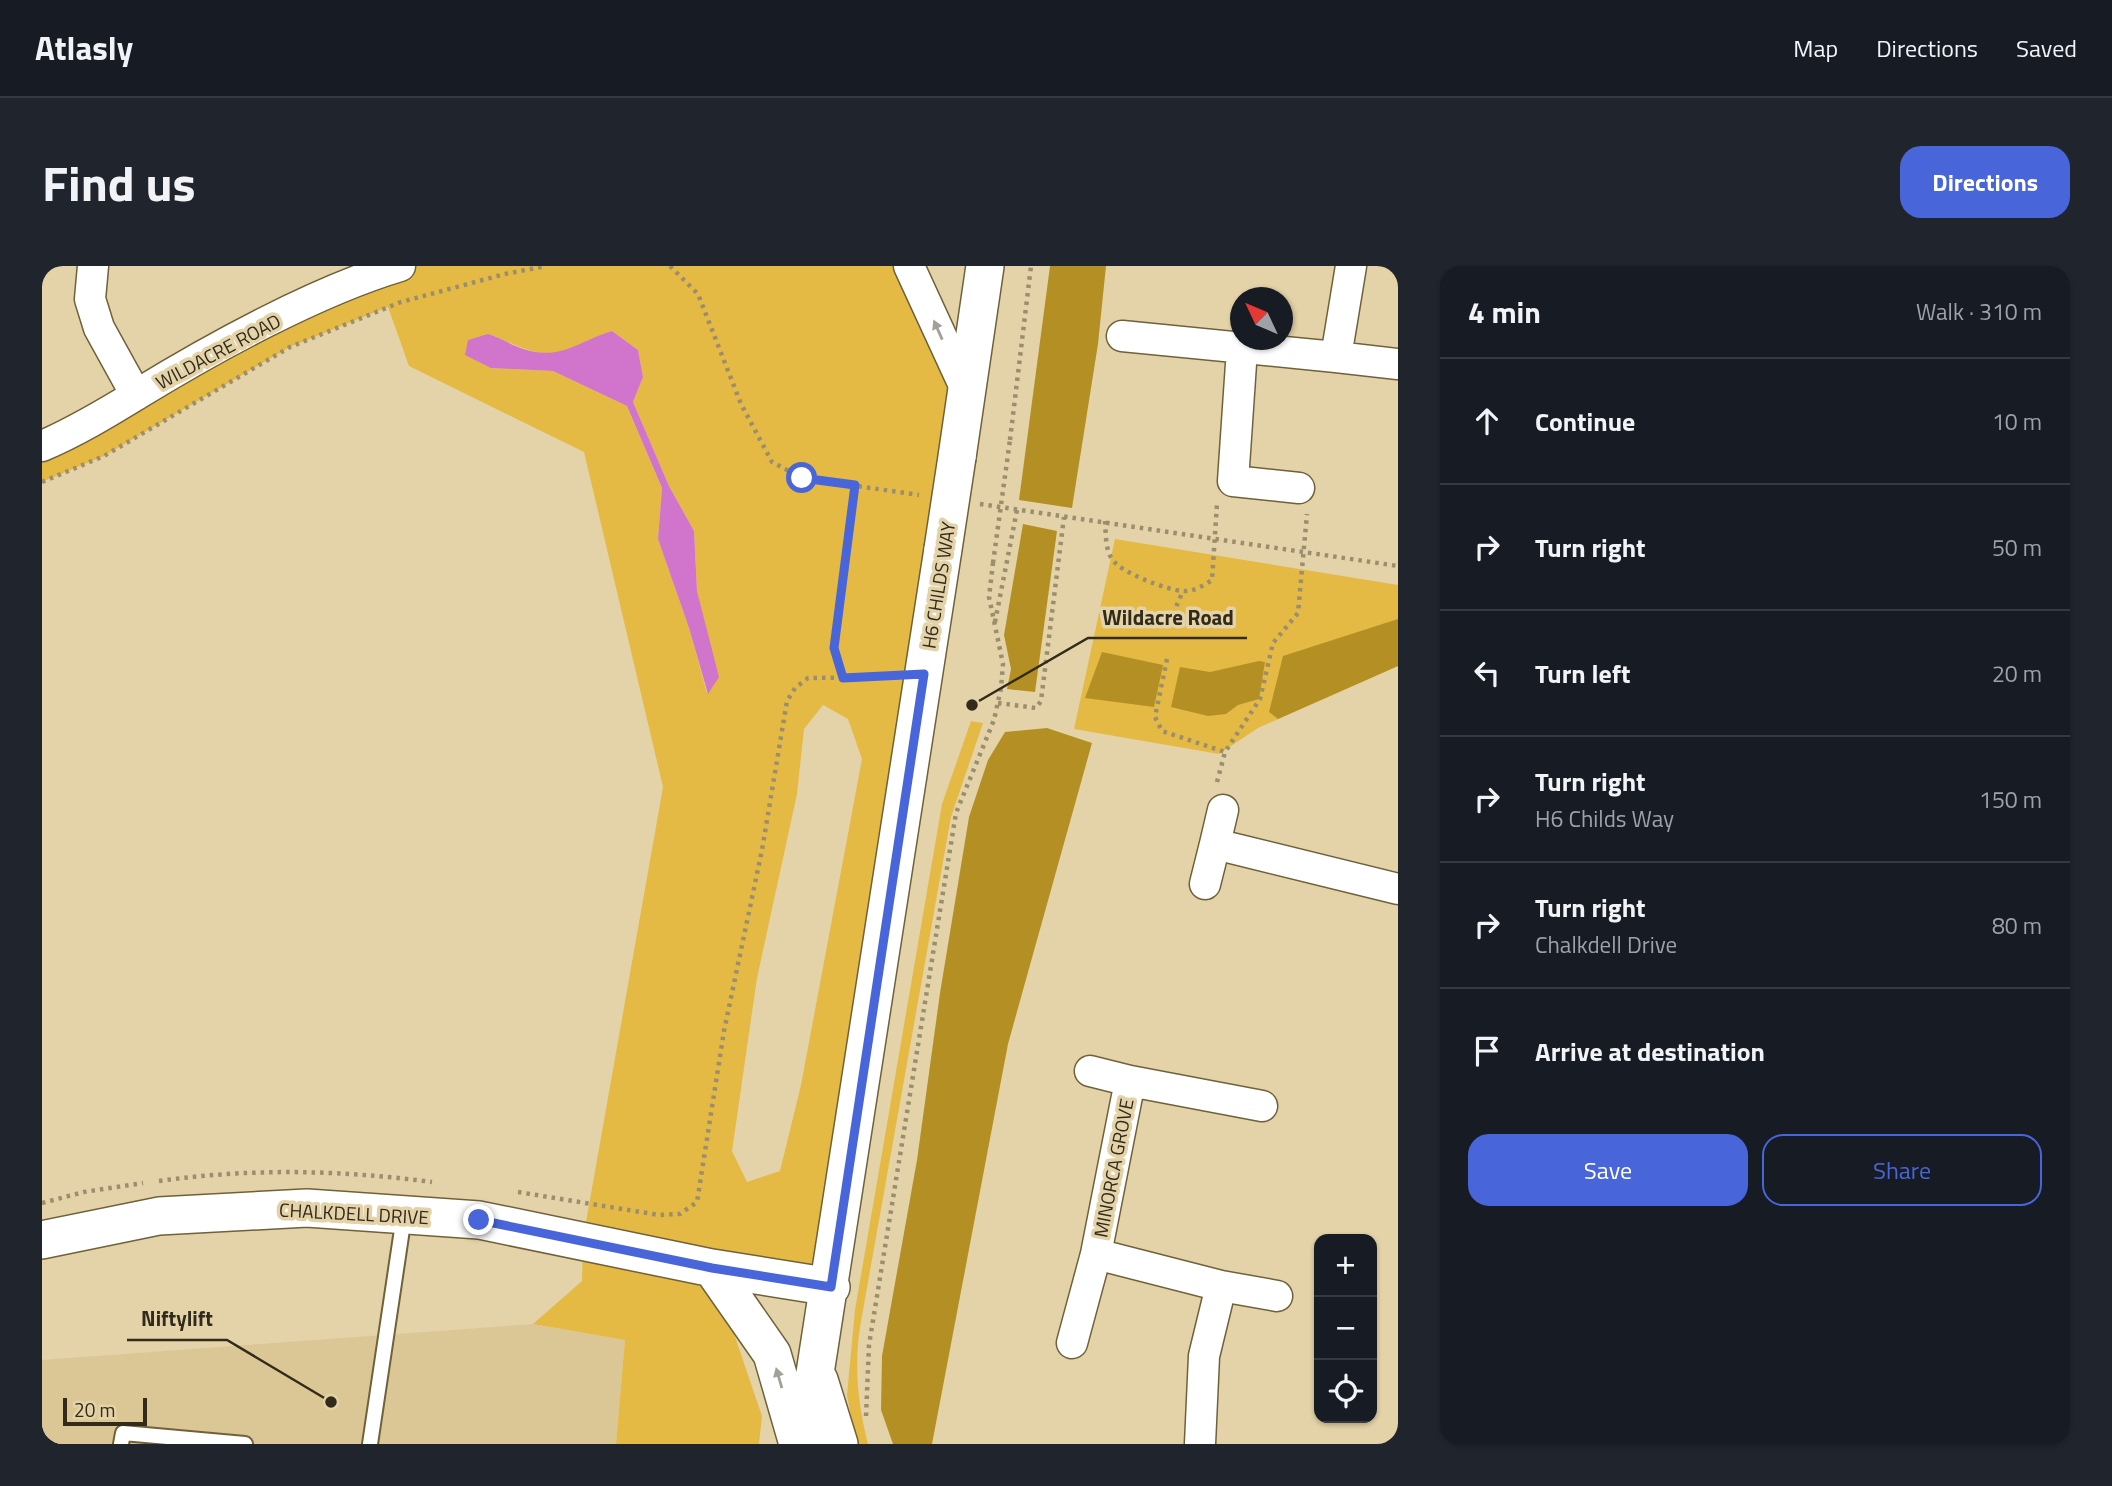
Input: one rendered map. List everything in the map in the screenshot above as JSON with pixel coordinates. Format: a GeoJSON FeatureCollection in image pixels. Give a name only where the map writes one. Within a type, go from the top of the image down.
{"type":"FeatureCollection","features":[{"type":"Feature","properties":{"kind":"street"},"geometry":{"type":"LineString","coordinates":[[93,266],[90,299],[99,328],[136,395]]}},
{"type":"Feature","properties":{"kind":"street","name":"WILDACRE ROAD"},"geometry":{"type":"LineString","coordinates":[[42,446],[115,410],[136,395],[325,295],[400,266]]}},
{"type":"Feature","properties":{"kind":"street"},"geometry":{"type":"LineString","coordinates":[[909,266],[967,392]]}},
{"type":"Feature","properties":{"kind":"street","name":"H6 CHILDS WAY"},"geometry":{"type":"LineString","coordinates":[[804,1444],[831,1287],[985,266]]}},
{"type":"Feature","properties":{"kind":"street"},"geometry":{"type":"LineString","coordinates":[[1336,357],[1351,266]]}},
{"type":"Feature","properties":{"kind":"street"},"geometry":{"type":"LineString","coordinates":[[1122,336],[1230,348]]}},
{"type":"Feature","properties":{"kind":"street"},"geometry":{"type":"LineString","coordinates":[[1242,350],[1233,481],[1299,488]]}},
{"type":"Feature","properties":{"kind":"street"},"geometry":{"type":"LineString","coordinates":[[1254,350],[1398,364]]}},
{"type":"Feature","properties":{"kind":"street"},"geometry":{"type":"LineString","coordinates":[[1205,884],[1223,810]]}},
{"type":"Feature","properties":{"kind":"street"},"geometry":{"type":"LineString","coordinates":[[1215,844],[1398,889]]}},
{"type":"Feature","properties":{"kind":"street","name":"MINORCA GROVE"},"geometry":{"type":"LineString","coordinates":[[1090,1072],[1262,1106]]}},
{"type":"Feature","properties":{"kind":"street","name":"MINORCA GROVE"},"geometry":{"type":"LineString","coordinates":[[1072,1343],[1096,1254],[1130,1082]]}},
{"type":"Feature","properties":{"kind":"street","name":"CHALKDELL DRIVE"},"geometry":{"type":"LineString","coordinates":[[42,1240],[159,1216],[307,1208],[479,1220],[712,1268],[831,1287]]}},
{"type":"Feature","properties":{"kind":"street","name":"MINORCA GROVE"},"geometry":{"type":"LineString","coordinates":[[1096,1254],[1221,1286],[1277,1296]]}},
{"type":"Feature","properties":{"kind":"street"},"geometry":{"type":"LineString","coordinates":[[712,1268],[772,1354],[798,1444]]}},
{"type":"Feature","properties":{"kind":"street"},"geometry":{"type":"LineString","coordinates":[[1199,1444],[1204,1356],[1221,1286]]}},
{"type":"Feature","properties":{"kind":"street"},"geometry":{"type":"LineString","coordinates":[[816,1372],[852,1435]]}},
{"type":"Feature","properties":{"kind":"lane"},"geometry":{"type":"LineString","coordinates":[[370,1444],[404,1214]]}},
{"type":"Feature","properties":{"kind":"lane"},"geometry":{"type":"LineString","coordinates":[[121,1444],[123,1433],[245,1444]]}},
{"type":"Feature","properties":{"kind":"path"},"geometry":{"type":"LineString","coordinates":[[42,482],[104,456],[290,347],[401,302],[505,274],[547,266]]}},
{"type":"Feature","properties":{"kind":"path"},"geometry":{"type":"LineString","coordinates":[[670,266],[698,294],[741,404],[772,462],[802,478],[922,496]]}},
{"type":"Feature","properties":{"kind":"path"},"geometry":{"type":"LineString","coordinates":[[852,1435],[956,813],[998,703],[1003,664],[989,597],[1031,266]]}},
{"type":"Feature","properties":{"kind":"path"},"geometry":{"type":"LineString","coordinates":[[843,678],[834,648],[855,485]]}},
{"type":"Feature","properties":{"kind":"path"},"geometry":{"type":"LineString","coordinates":[[1167,659],[1155,717],[1162,731],[1225,752],[1260,699],[1273,643],[1298,614],[1308,505],[1299,488]]}},
{"type":"Feature","properties":{"kind":"path"},"geometry":{"type":"LineString","coordinates":[[976,504],[1398,566]]}},
{"type":"Feature","properties":{"kind":"path"},"geometry":{"type":"LineString","coordinates":[[994,626],[1010,560],[1017,510]]}},
{"type":"Feature","properties":{"kind":"path"},"geometry":{"type":"LineString","coordinates":[[998,703],[1036,708],[1041,701],[1064,517]]}},
{"type":"Feature","properties":{"kind":"path"},"geometry":{"type":"LineString","coordinates":[[1105,521],[1108,551],[1113,561],[1125,570],[1183,591],[1199,588],[1212,580],[1214,539]]}},
{"type":"Feature","properties":{"kind":"path"},"geometry":{"type":"LineString","coordinates":[[1173,614],[1183,591]]}},
{"type":"Feature","properties":{"kind":"path"},"geometry":{"type":"LineString","coordinates":[[510,1191],[659,1215],[680,1214],[697,1202],[724,1031],[762,849],[787,701],[795,688],[808,678],[924,674]]}},
{"type":"Feature","properties":{"kind":"path"},"geometry":{"type":"LineString","coordinates":[[42,1203],[84,1192],[216,1173],[349,1171],[443,1183]]}},
{"type":"Feature","properties":{"kind":"shaded area"},"geometry":{"type":"Polygon","coordinates":[[[400,266],[909,266],[967,392],[831,1287],[712,1269],[762,1416],[759,1444],[616,1444],[625,1340],[533,1324],[582,1281],[583,1239],[663,787],[584,452],[409,366],[388,307],[290,347],[104,456],[42,482],[42,446],[400,266]],[[612,331],[557,354],[539,353],[495,336],[491,368],[553,371],[627,406],[662,488],[658,539],[689,628],[707,693],[718,677],[697,591],[694,531],[669,486],[633,402],[643,377],[638,350],[612,331]],[[823,705],[804,729],[797,794],[757,978],[732,1151],[747,1182],[780,1171],[801,1085],[862,759],[848,719],[823,705]]]}},
{"type":"Feature","properties":{"kind":"shaded area"},"geometry":{"type":"Polygon","coordinates":[[[1050,266],[1106,266],[1098,344],[1072,508],[1019,500],[1050,266]]]}},
{"type":"Feature","properties":{"kind":"shaded area"},"geometry":{"type":"Polygon","coordinates":[[[612,331],[638,350],[643,377],[633,402],[669,486],[694,531],[697,591],[719,677],[708,694],[689,628],[658,539],[662,488],[627,406],[553,371],[491,368],[465,355],[468,340],[488,334],[518,347],[545,353],[567,349],[612,331]]]}},
{"type":"Feature","properties":{"kind":"shaded area"},"geometry":{"type":"Polygon","coordinates":[[[1023,524],[1057,531],[1035,692],[1007,689],[1011,669],[1004,635],[1023,524]]]}},
{"type":"Feature","properties":{"kind":"shaded area"},"geometry":{"type":"Polygon","coordinates":[[[1115,539],[1398,585],[1398,666],[1258,728],[1219,754],[1074,729],[1115,539]]]}},
{"type":"Feature","properties":{"kind":"shaded area"},"geometry":{"type":"Polygon","coordinates":[[[1398,619],[1398,666],[1278,719],[1269,712],[1283,656],[1398,619]]]}},
{"type":"Feature","properties":{"kind":"shaded area"},"geometry":{"type":"Polygon","coordinates":[[[1102,652],[1163,665],[1154,707],[1085,698],[1102,652]]]}},
{"type":"Feature","properties":{"kind":"shaded area"},"geometry":{"type":"Polygon","coordinates":[[[1265,662],[1259,699],[1238,705],[1226,714],[1208,716],[1171,707],[1180,667],[1210,672],[1265,662]]]}},
{"type":"Feature","properties":{"kind":"shaded area"},"geometry":{"type":"Polygon","coordinates":[[[971,721],[983,723],[951,817],[860,1327],[858,1386],[868,1444],[856,1444],[847,1395],[855,1310],[942,804],[971,721]]]}},
{"type":"Feature","properties":{"kind":"shaded area"},"geometry":{"type":"Polygon","coordinates":[[[1047,728],[1092,743],[1008,1044],[932,1444],[893,1444],[881,1410],[882,1356],[917,1160],[940,993],[969,817],[988,760],[1005,732],[1047,728]]]}},
{"type":"Feature","properties":{"kind":"shaded area"},"geometry":{"type":"Polygon","coordinates":[[[533,1324],[625,1340],[616,1444],[42,1444],[42,1360],[533,1324]]]}},
{"type":"Feature","properties":{"kind":"place","name":"Wildacre Road"},"geometry":{"type":"Point","coordinates":[972,705]}},
{"type":"Feature","properties":{"kind":"place","name":"Niftylift"},"geometry":{"type":"Point","coordinates":[331,1402]}},
{"type":"Feature","properties":{"kind":"route"},"geometry":{"type":"LineString","coordinates":[[479,1220],[583,1239],[712,1268],[831,1287],[924,674],[843,678],[834,648],[855,485],[802,478]]}}]}
